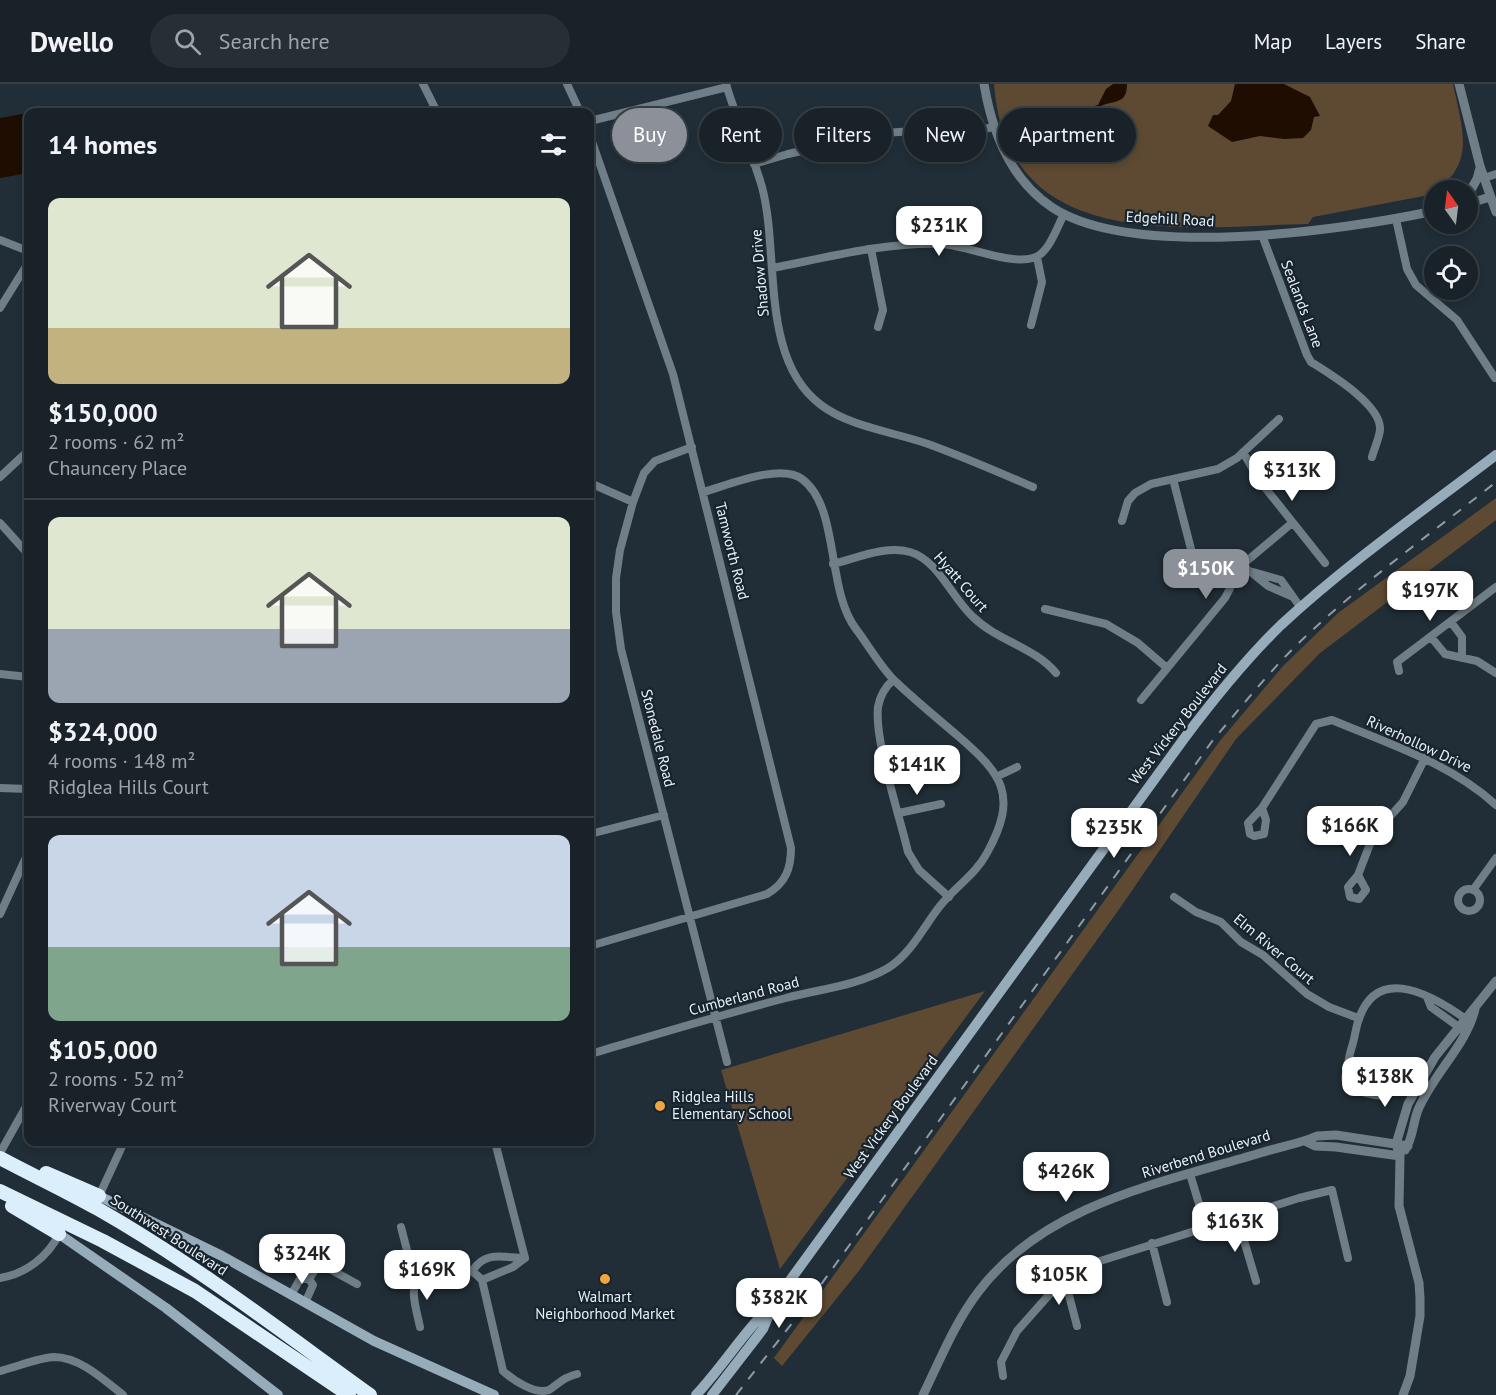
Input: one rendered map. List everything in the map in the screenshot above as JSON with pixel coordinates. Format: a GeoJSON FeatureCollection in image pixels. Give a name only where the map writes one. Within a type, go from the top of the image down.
{"type":"FeatureCollection","features":[{"type":"Feature","properties":{"kind":"highway"},"geometry":{"type":"LineString","coordinates":[[0,1155],[99,1196]]}},
{"type":"Feature","properties":{"kind":"highway","name":"Southwest Boulevard"},"geometry":{"type":"LineString","coordinates":[[0,1155],[97,1208],[150,1242],[226,1292],[369,1395]]}},
{"type":"Feature","properties":{"kind":"highway"},"geometry":{"type":"LineString","coordinates":[[0,1191],[103,1241],[186,1286],[350,1395]]}},
{"type":"Feature","properties":{"kind":"highway"},"geometry":{"type":"LineString","coordinates":[[0,1199],[59,1234]]}},
{"type":"Feature","properties":{"kind":"main road","name":"West Vickery Boulevard"},"geometry":{"type":"LineString","coordinates":[[696,1395],[722,1365],[754,1321],[774,1301],[1189,731],[1248,659],[1340,574],[1496,454]]}},
{"type":"Feature","properties":{"kind":"main road","name":"Southwest Boulevard"},"geometry":{"type":"LineString","coordinates":[[99,1196],[222,1256],[374,1341],[494,1395]]}},
{"type":"Feature","properties":{"kind":"main road"},"geometry":{"type":"LineString","coordinates":[[59,1234],[166,1308],[278,1395]]}},
{"type":"Feature","properties":{"kind":"main road","name":"West Vickery Boulevard"},"geometry":{"type":"LineString","coordinates":[[712,1395],[763,1329],[774,1301]]}},
{"type":"Feature","properties":{"kind":"street"},"geometry":{"type":"LineString","coordinates":[[423,84],[435,108]]}},
{"type":"Feature","properties":{"kind":"street"},"geometry":{"type":"LineString","coordinates":[[567,84],[577,108]]}},
{"type":"Feature","properties":{"kind":"street","name":"Edgehill Road"},"geometry":{"type":"LineString","coordinates":[[984,84],[993,127],[1007,157],[1019,175],[1038,195],[1064,214],[1106,229],[1227,237],[1262,235],[1424,214]]}},
{"type":"Feature","properties":{"kind":"street"},"geometry":{"type":"LineString","coordinates":[[1459,84],[1480,166],[1496,212]]}},
{"type":"Feature","properties":{"kind":"street"},"geometry":{"type":"LineString","coordinates":[[594,120],[726,85]]}},
{"type":"Feature","properties":{"kind":"street","name":"Shadow Drive"},"geometry":{"type":"LineString","coordinates":[[726,85],[754,164],[768,216],[780,333],[796,376],[813,398],[831,412],[928,444],[1033,487]]}},
{"type":"Feature","properties":{"kind":"street"},"geometry":{"type":"LineString","coordinates":[[754,164],[799,151],[884,133],[914,131],[959,135],[993,127]]}},
{"type":"Feature","properties":{"kind":"street","name":"Tamworth Road"},"geometry":{"type":"LineString","coordinates":[[594,147],[649,303],[692,447],[789,834],[791,860],[790,868],[781,885],[768,894],[594,944]]}},
{"type":"Feature","properties":{"kind":"street"},"geometry":{"type":"LineString","coordinates":[[1476,180],[1480,166]]}},
{"type":"Feature","properties":{"kind":"street"},"geometry":{"type":"LineString","coordinates":[[1484,178],[1496,174]]}},
{"type":"Feature","properties":{"kind":"street"},"geometry":{"type":"LineString","coordinates":[[1478,201],[1490,197]]}},
{"type":"Feature","properties":{"kind":"street"},"geometry":{"type":"LineString","coordinates":[[773,268],[898,244],[944,244],[1016,259],[1036,257],[1046,249],[1064,214]]}},
{"type":"Feature","properties":{"kind":"street"},"geometry":{"type":"LineString","coordinates":[[1396,219],[1407,269],[1416,285],[1457,320],[1495,378]]}},
{"type":"Feature","properties":{"kind":"street","name":"Sealands Lane"},"geometry":{"type":"LineString","coordinates":[[1262,235],[1307,356],[1311,362],[1358,395],[1374,413],[1380,430],[1372,458]]}},
{"type":"Feature","properties":{"kind":"street"},"geometry":{"type":"LineString","coordinates":[[0,240],[24,249]]}},
{"type":"Feature","properties":{"kind":"street"},"geometry":{"type":"LineString","coordinates":[[870,249],[883,310],[878,327]]}},
{"type":"Feature","properties":{"kind":"street"},"geometry":{"type":"LineString","coordinates":[[1031,325],[1042,282],[1036,257]]}},
{"type":"Feature","properties":{"kind":"street"},"geometry":{"type":"LineString","coordinates":[[0,308],[24,269]]}},
{"type":"Feature","properties":{"kind":"street"},"geometry":{"type":"LineString","coordinates":[[1122,521],[1128,501],[1135,493],[1151,484],[1218,469],[1244,453],[1279,419]]}},
{"type":"Feature","properties":{"kind":"street","name":"Stonedale Road"},"geometry":{"type":"LineString","coordinates":[[692,447],[656,461],[644,473],[633,502],[620,550],[616,578],[618,630],[727,1062]]}},
{"type":"Feature","properties":{"kind":"street"},"geometry":{"type":"LineString","coordinates":[[1244,453],[1259,480],[1325,562]]}},
{"type":"Feature","properties":{"kind":"street"},"geometry":{"type":"LineString","coordinates":[[0,477],[24,455]]}},
{"type":"Feature","properties":{"kind":"street"},"geometry":{"type":"LineString","coordinates":[[704,492],[782,472],[797,476],[809,486],[822,507],[833,564],[854,626],[893,680],[982,757],[998,776],[1017,767]]}},
{"type":"Feature","properties":{"kind":"street"},"geometry":{"type":"LineString","coordinates":[[1173,479],[1192,553],[1242,565],[1268,586],[1291,596],[1301,608]]}},
{"type":"Feature","properties":{"kind":"street"},"geometry":{"type":"LineString","coordinates":[[594,485],[633,502]]}},
{"type":"Feature","properties":{"kind":"street"},"geometry":{"type":"LineString","coordinates":[[0,523],[24,550]]}},
{"type":"Feature","properties":{"kind":"street"},"geometry":{"type":"LineString","coordinates":[[1141,700],[1225,598],[1242,565],[1292,523]]}},
{"type":"Feature","properties":{"kind":"street","name":"Hyatt Court"},"geometry":{"type":"LineString","coordinates":[[833,564],[894,550],[920,556],[930,564],[964,609],[980,624],[1000,638],[1046,661],[1056,673]]}},
{"type":"Feature","properties":{"kind":"street"},"geometry":{"type":"LineString","coordinates":[[1399,671],[1397,662],[1496,587]]}},
{"type":"Feature","properties":{"kind":"street"},"geometry":{"type":"LineString","coordinates":[[1045,609],[1106,624],[1138,643],[1167,668]]}},
{"type":"Feature","properties":{"kind":"street"},"geometry":{"type":"LineString","coordinates":[[1451,622],[1462,637],[1462,658]]}},
{"type":"Feature","properties":{"kind":"street"},"geometry":{"type":"LineString","coordinates":[[1431,637],[1445,654],[1477,661],[1496,673]]}},
{"type":"Feature","properties":{"kind":"street"},"geometry":{"type":"LineString","coordinates":[[0,674],[24,677]]}},
{"type":"Feature","properties":{"kind":"street"},"geometry":{"type":"LineString","coordinates":[[893,680],[885,687],[881,697],[878,725],[899,813],[911,859],[949,897]]}},
{"type":"Feature","properties":{"kind":"street","name":"Riverhollow Drive"},"geometry":{"type":"LineString","coordinates":[[1262,808],[1316,724],[1324,720],[1332,720],[1425,758],[1473,784],[1496,805]]}},
{"type":"Feature","properties":{"kind":"street"},"geometry":{"type":"LineString","coordinates":[[1358,875],[1370,844],[1383,823],[1403,802],[1425,758]]}},
{"type":"Feature","properties":{"kind":"street","name":"Cumberland Road"},"geometry":{"type":"LineString","coordinates":[[594,1052],[867,978],[890,967],[901,957],[949,897],[973,873],[994,841],[1003,807],[998,776]]}},
{"type":"Feature","properties":{"kind":"street"},"geometry":{"type":"LineString","coordinates":[[0,788],[24,789]]}},
{"type":"Feature","properties":{"kind":"street"},"geometry":{"type":"LineString","coordinates":[[899,813],[941,804]]}},
{"type":"Feature","properties":{"kind":"street"},"geometry":{"type":"LineString","coordinates":[[594,833],[664,815]]}},
{"type":"Feature","properties":{"kind":"street"},"geometry":{"type":"LineString","coordinates":[[1473,890],[1496,858]]}},
{"type":"Feature","properties":{"kind":"street"},"geometry":{"type":"LineString","coordinates":[[0,914],[24,862]]}},
{"type":"Feature","properties":{"kind":"street","name":"Elm River Court"},"geometry":{"type":"LineString","coordinates":[[1174,897],[1196,912],[1221,922],[1241,942],[1263,955],[1307,994],[1329,1007],[1358,1018]]}},
{"type":"Feature","properties":{"kind":"street"},"geometry":{"type":"LineString","coordinates":[[1403,1395],[1413,1356],[1420,1298],[1419,1283],[1399,1206],[1400,1156],[1396,1144],[1408,1104],[1435,1057],[1457,1027],[1468,1020],[1496,981]]}},
{"type":"Feature","properties":{"kind":"street"},"geometry":{"type":"LineString","coordinates":[[1355,1064],[1386,1072],[1393,1078],[1392,1089],[1383,1095],[1354,1090],[1348,1085],[1348,1057],[1353,1050],[1358,1018],[1367,1001],[1388,988],[1404,988],[1427,997],[1437,998],[1468,1020]]}},
{"type":"Feature","properties":{"kind":"street"},"geometry":{"type":"LineString","coordinates":[[1427,997],[1431,1007],[1467,1032]]}},
{"type":"Feature","properties":{"kind":"street"},"geometry":{"type":"LineString","coordinates":[[1400,1156],[1408,1146],[1419,1109],[1444,1063],[1467,1032],[1468,1020]]}},
{"type":"Feature","properties":{"kind":"street"},"geometry":{"type":"LineString","coordinates":[[1348,1070],[1355,1064],[1356,1055],[1353,1050]]}},
{"type":"Feature","properties":{"kind":"street"},"geometry":{"type":"LineString","coordinates":[[0,1155],[24,1110]]}},
{"type":"Feature","properties":{"kind":"street","name":"Riverbend Boulevard"},"geometry":{"type":"LineString","coordinates":[[923,1395],[966,1308],[992,1274],[1045,1230],[1099,1203],[1317,1136],[1336,1135],[1408,1146]]}},
{"type":"Feature","properties":{"kind":"street","name":"Riverbend Boulevard"},"geometry":{"type":"LineString","coordinates":[[1305,1141],[1315,1146],[1400,1156]]}},
{"type":"Feature","properties":{"kind":"street"},"geometry":{"type":"LineString","coordinates":[[99,1196],[122,1146]]}},
{"type":"Feature","properties":{"kind":"street"},"geometry":{"type":"LineString","coordinates":[[496,1146],[525,1258]]}},
{"type":"Feature","properties":{"kind":"street"},"geometry":{"type":"LineString","coordinates":[[1190,1174],[1206,1227]]}},
{"type":"Feature","properties":{"kind":"street"},"geometry":{"type":"LineString","coordinates":[[1003,1376],[1001,1362],[1017,1331],[1046,1297],[1065,1280],[1097,1262],[1152,1243],[1328,1191],[1334,1193],[1348,1258]]}},
{"type":"Feature","properties":{"kind":"street"},"geometry":{"type":"LineString","coordinates":[[1238,1217],[1256,1281]]}},
{"type":"Feature","properties":{"kind":"street"},"geometry":{"type":"LineString","coordinates":[[401,1227],[410,1262],[419,1272]]}},
{"type":"Feature","properties":{"kind":"street"},"geometry":{"type":"LineString","coordinates":[[0,1278],[21,1272],[38,1261],[59,1234]]}},
{"type":"Feature","properties":{"kind":"street"},"geometry":{"type":"LineString","coordinates":[[1152,1243],[1167,1302]]}},
{"type":"Feature","properties":{"kind":"street"},"geometry":{"type":"LineString","coordinates":[[304,1255],[357,1284]]}},
{"type":"Feature","properties":{"kind":"street"},"geometry":{"type":"LineString","coordinates":[[473,1270],[479,1261],[487,1256],[525,1258]]}},
{"type":"Feature","properties":{"kind":"street"},"geometry":{"type":"LineString","coordinates":[[482,1280],[513,1267],[525,1258]]}},
{"type":"Feature","properties":{"kind":"street"},"geometry":{"type":"LineString","coordinates":[[309,1279],[319,1263]]}},
{"type":"Feature","properties":{"kind":"street"},"geometry":{"type":"LineString","coordinates":[[420,1327],[413,1293],[414,1280],[419,1272],[432,1265],[467,1267],[482,1280],[503,1371],[536,1392],[547,1391],[561,1378],[577,1374]]}},
{"type":"Feature","properties":{"kind":"street"},"geometry":{"type":"LineString","coordinates":[[291,1295],[300,1279],[309,1279]]}},
{"type":"Feature","properties":{"kind":"street"},"geometry":{"type":"LineString","coordinates":[[305,1303],[314,1285],[309,1279]]}},
{"type":"Feature","properties":{"kind":"street"},"geometry":{"type":"LineString","coordinates":[[1065,1280],[1077,1326]]}},
{"type":"Feature","properties":{"kind":"street"},"geometry":{"type":"LineString","coordinates":[[0,1371],[50,1358],[64,1358],[88,1369],[123,1395]]}},
{"type":"Feature","properties":{"kind":"shaded area"},"geometry":{"type":"Polygon","coordinates":[[[994,84],[1453,84],[1463,147],[1460,160],[1447,180],[1424,180],[1424,196],[1313,217],[1308,224],[1159,226],[1110,219],[1067,204],[1032,179],[1021,162],[1136,162],[1136,108],[999,108],[994,84]]]}},
{"type":"Feature","properties":{"kind":"shaded area"},"geometry":{"type":"Polygon","coordinates":[[[1113,84],[1127,84],[1126,94],[1121,99],[1088,108],[1098,105],[1106,89],[1113,84]]]}},
{"type":"Feature","properties":{"kind":"shaded area"},"geometry":{"type":"Polygon","coordinates":[[[1235,84],[1284,84],[1310,97],[1320,116],[1314,117],[1311,130],[1303,138],[1284,139],[1260,136],[1232,142],[1208,126],[1213,115],[1218,115],[1231,101],[1235,84]]]}},
{"type":"Feature","properties":{"kind":"shaded area"},"geometry":{"type":"Polygon","coordinates":[[[24,114],[24,174],[0,178],[0,118],[24,114]]]}},
{"type":"Feature","properties":{"kind":"shaded area"},"geometry":{"type":"Polygon","coordinates":[[[1496,498],[1496,520],[1320,653],[1236,739],[1120,908],[858,1272],[782,1366],[774,1358],[1219,742],[1283,666],[1338,613],[1496,498]]]}},
{"type":"Feature","properties":{"kind":"shaded area"},"geometry":{"type":"Polygon","coordinates":[[[985,991],[780,1269],[721,1070],[985,991]]]}},
{"type":"Feature","properties":{"kind":"railway"},"geometry":{"type":"LineString","coordinates":[[736,1395],[807,1304],[1213,740],[1280,662],[1328,616],[1374,577],[1496,482]]}},
{"type":"Feature","properties":{"kind":"place","name":"Ridglea Hills Elementary School"},"geometry":{"type":"Point","coordinates":[660,1106]}},
{"type":"Feature","properties":{"kind":"place","name":"Walmart Neighborhood Market"},"geometry":{"type":"Point","coordinates":[605,1279]}}]}
